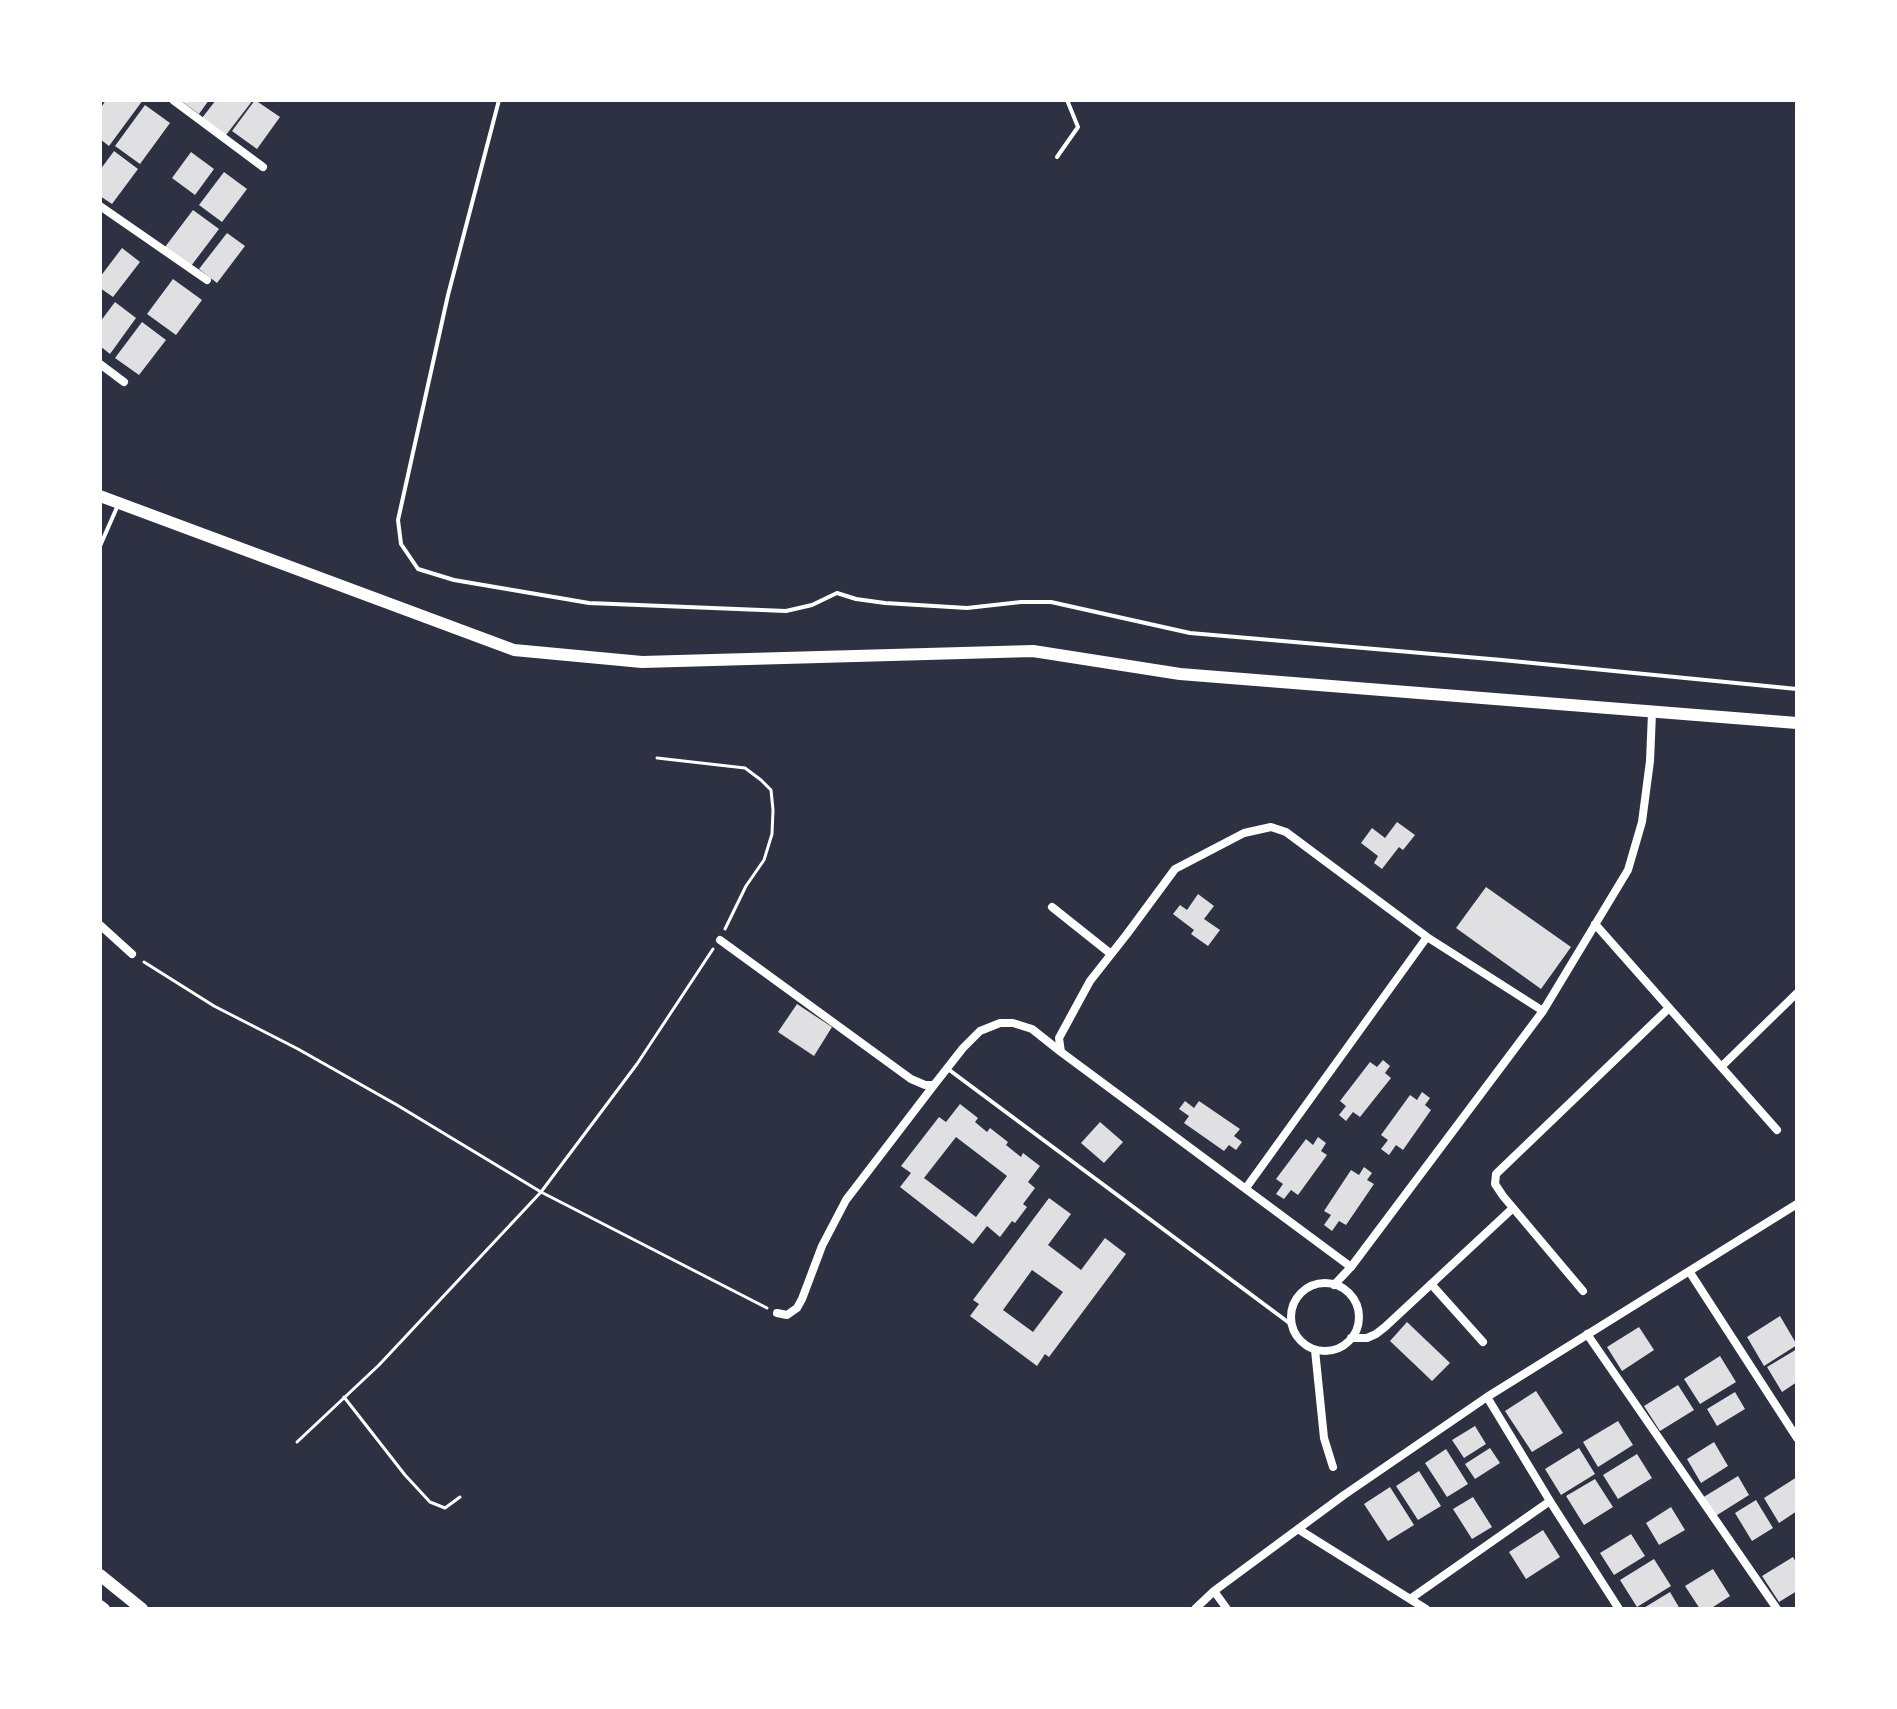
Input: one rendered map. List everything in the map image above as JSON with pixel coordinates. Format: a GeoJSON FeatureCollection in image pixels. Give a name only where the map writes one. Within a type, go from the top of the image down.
{"type":"FeatureCollection","features":[{"type":"Feature","properties":{"kind":"main road"},"geometry":{"type":"LineString","coordinates":[[100,496],[514,650],[642,662],[1033,651],[1180,674],[1797,723]]}},
{"type":"Feature","properties":{"kind":"main road"},"geometry":{"type":"LineString","coordinates":[[100,1575],[142,1609]]}},
{"type":"Feature","properties":{"kind":"street"},"geometry":{"type":"LineString","coordinates":[[173,100],[263,167]]}},
{"type":"Feature","properties":{"kind":"street"},"geometry":{"type":"LineString","coordinates":[[100,206],[207,280]]}},
{"type":"Feature","properties":{"kind":"street"},"geometry":{"type":"LineString","coordinates":[[100,364],[124,382]]}},
{"type":"Feature","properties":{"kind":"street"},"geometry":{"type":"LineString","coordinates":[[1334,1285],[1351,1267],[1543,1011],[1628,870],[1642,822],[1652,713]]}},
{"type":"Feature","properties":{"kind":"street"},"geometry":{"type":"LineString","coordinates":[[1061,1052],[1059,1038],[1090,981],[1175,869],[1244,833],[1271,827],[1286,832],[1427,937],[1543,1011]]}},
{"type":"Feature","properties":{"kind":"street"},"geometry":{"type":"LineString","coordinates":[[1052,907],[1111,954]]}},
{"type":"Feature","properties":{"kind":"street"},"geometry":{"type":"LineString","coordinates":[[1595,924],[1777,1130]]}},
{"type":"Feature","properties":{"kind":"street"},"geometry":{"type":"LineString","coordinates":[[100,925],[132,954]]}},
{"type":"Feature","properties":{"kind":"street"},"geometry":{"type":"LineString","coordinates":[[1246,1188],[1427,937]]}},
{"type":"Feature","properties":{"kind":"street"},"geometry":{"type":"LineString","coordinates":[[720,940],[911,1079],[934,1085]]}},
{"type":"Feature","properties":{"kind":"street"},"geometry":{"type":"LineString","coordinates":[[1721,1067],[1797,993]]}},
{"type":"Feature","properties":{"kind":"street"},"geometry":{"type":"LineString","coordinates":[[1583,1291],[1495,1184],[1496,1174],[1669,1008]]}},
{"type":"Feature","properties":{"kind":"street"},"geometry":{"type":"LineString","coordinates":[[777,1313],[787,1315],[797,1308],[822,1246],[846,1200],[934,1085],[980,1031],[1000,1023],[1032,1029],[1351,1267]]}},
{"type":"Feature","properties":{"kind":"street"},"geometry":{"type":"LineString","coordinates":[[1195,1609],[1214,1591],[1344,1495],[1487,1397],[1794,1205],[1797,1216]]}},
{"type":"Feature","properties":{"kind":"street"},"geometry":{"type":"LineString","coordinates":[[1351,1338],[1367,1338],[1376,1334],[1513,1208]]}},
{"type":"Feature","properties":{"kind":"street"},"geometry":{"type":"LineString","coordinates":[[1689,1271],[1797,1438]]}},
{"type":"Feature","properties":{"kind":"street"},"geometry":{"type":"LineString","coordinates":[[1322,1283],[1345,1290],[1357,1308],[1356,1329],[1351,1338],[1333,1350],[1315,1350],[1303,1344],[1292,1325],[1291,1313],[1301,1292],[1322,1283]]}},
{"type":"Feature","properties":{"kind":"street"},"geometry":{"type":"LineString","coordinates":[[1431,1284],[1483,1342]]}},
{"type":"Feature","properties":{"kind":"street"},"geometry":{"type":"LineString","coordinates":[[1587,1334],[1777,1609]]}},
{"type":"Feature","properties":{"kind":"street"},"geometry":{"type":"LineString","coordinates":[[1315,1350],[1324,1438],[1333,1467]]}},
{"type":"Feature","properties":{"kind":"street"},"geometry":{"type":"LineString","coordinates":[[1487,1397],[1619,1609]]}},
{"type":"Feature","properties":{"kind":"street"},"geometry":{"type":"LineString","coordinates":[[1410,1599],[1550,1501]]}},
{"type":"Feature","properties":{"kind":"street"},"geometry":{"type":"LineString","coordinates":[[1298,1529],[1426,1609]]}},
{"type":"Feature","properties":{"kind":"street"},"geometry":{"type":"LineString","coordinates":[[1214,1591],[1227,1609]]}},
{"type":"Feature","properties":{"kind":"lane"},"geometry":{"type":"LineString","coordinates":[[499,100],[448,295],[398,520],[401,544],[418,569],[454,580],[589,603],[786,611],[812,605],[837,593],[885,603],[967,608],[1051,602],[1190,633],[1797,689]]}},
{"type":"Feature","properties":{"kind":"lane"},"geometry":{"type":"LineString","coordinates":[[1057,157],[1078,127],[1067,100]]}},
{"type":"Feature","properties":{"kind":"lane"},"geometry":{"type":"LineString","coordinates":[[100,546],[119,503]]}},
{"type":"Feature","properties":{"kind":"lane"},"geometry":{"type":"LineString","coordinates":[[948,1069],[1292,1325]]}},
{"type":"Feature","properties":{"kind":"path"},"geometry":{"type":"LineString","coordinates":[[297,1442],[379,1365],[541,1192],[637,1064],[720,940],[746,886],[764,860],[772,834],[773,810],[771,790],[761,780],[745,768],[657,758]]}},
{"type":"Feature","properties":{"kind":"path"},"geometry":{"type":"LineString","coordinates":[[132,954],[214,1006],[348,1077],[541,1192],[777,1313]]}},
{"type":"Feature","properties":{"kind":"path"},"geometry":{"type":"LineString","coordinates":[[344,1397],[430,1502],[445,1508],[460,1497]]}},
{"type":"Feature","properties":{"kind":"building"},"geometry":{"type":"Polygon","coordinates":[[[106,100],[143,100],[109,146],[100,139],[100,109],[106,100]]]}},
{"type":"Feature","properties":{"kind":"building"},"geometry":{"type":"Polygon","coordinates":[[[180,100],[209,100],[199,114],[180,100]]]}},
{"type":"Feature","properties":{"kind":"building"},"geometry":{"type":"Polygon","coordinates":[[[216,100],[253,100],[226,135],[202,118],[216,100]]]}},
{"type":"Feature","properties":{"kind":"building"},"geometry":{"type":"Polygon","coordinates":[[[255,100],[280,117],[257,149],[232,131],[255,100]]]}},
{"type":"Feature","properties":{"kind":"building"},"geometry":{"type":"Polygon","coordinates":[[[145,105],[170,123],[140,164],[115,146],[145,105]]]}},
{"type":"Feature","properties":{"kind":"building"},"geometry":{"type":"Polygon","coordinates":[[[114,151],[138,169],[112,204],[100,196],[100,170],[114,151]]]}},
{"type":"Feature","properties":{"kind":"building"},"geometry":{"type":"Polygon","coordinates":[[[191,152],[214,169],[195,195],[172,178],[191,152]]]}},
{"type":"Feature","properties":{"kind":"building"},"geometry":{"type":"Polygon","coordinates":[[[224,172],[247,189],[222,222],[199,205],[224,172]]]}},
{"type":"Feature","properties":{"kind":"building"},"geometry":{"type":"Polygon","coordinates":[[[193,210],[219,229],[191,266],[165,247],[193,210]]]}},
{"type":"Feature","properties":{"kind":"building"},"geometry":{"type":"Polygon","coordinates":[[[227,233],[245,246],[217,283],[199,269],[227,233]]]}},
{"type":"Feature","properties":{"kind":"building"},"geometry":{"type":"Polygon","coordinates":[[[122,248],[140,262],[113,297],[100,288],[100,277],[122,248]]]}},
{"type":"Feature","properties":{"kind":"building"},"geometry":{"type":"Polygon","coordinates":[[[173,279],[202,300],[176,335],[147,314],[173,279]]]}},
{"type":"Feature","properties":{"kind":"building"},"geometry":{"type":"Polygon","coordinates":[[[115,302],[136,318],[110,354],[100,346],[100,322],[115,302]]]}},
{"type":"Feature","properties":{"kind":"building"},"geometry":{"type":"Polygon","coordinates":[[[142,322],[166,340],[139,375],[115,358],[142,322]]]}},
{"type":"Feature","properties":{"kind":"building"},"geometry":{"type":"Polygon","coordinates":[[[1397,822],[1415,835],[1403,850],[1399,847],[1382,869],[1374,863],[1378,856],[1361,843],[1372,828],[1385,838],[1397,822]]]}},
{"type":"Feature","properties":{"kind":"building"},"geometry":{"type":"Polygon","coordinates":[[[1486,887],[1571,947],[1541,989],[1456,928],[1486,887]]]}},
{"type":"Feature","properties":{"kind":"building"},"geometry":{"type":"Polygon","coordinates":[[[1198,894],[1214,906],[1204,919],[1220,930],[1208,946],[1191,934],[1194,930],[1173,914],[1180,905],[1187,910],[1198,894]]]}},
{"type":"Feature","properties":{"kind":"building"},"geometry":{"type":"Polygon","coordinates":[[[797,1004],[832,1027],[814,1056],[778,1032],[797,1004]]]}},
{"type":"Feature","properties":{"kind":"building"},"geometry":{"type":"Polygon","coordinates":[[[1383,1060],[1390,1066],[1385,1073],[1391,1078],[1360,1117],[1353,1112],[1346,1121],[1339,1115],[1346,1106],[1340,1101],[1370,1062],[1377,1067],[1383,1060]]]}},
{"type":"Feature","properties":{"kind":"building"},"geometry":{"type":"Polygon","coordinates":[[[1422,1092],[1430,1098],[1425,1105],[1431,1110],[1403,1150],[1396,1145],[1389,1155],[1381,1149],[1388,1140],[1381,1135],[1410,1095],[1417,1100],[1422,1092]]]}},
{"type":"Feature","properties":{"kind":"building"},"geometry":{"type":"Polygon","coordinates":[[[1185,1101],[1194,1108],[1199,1101],[1240,1129],[1234,1136],[1242,1142],[1236,1150],[1229,1145],[1224,1151],[1184,1123],[1189,1116],[1179,1109],[1185,1101]]]}},
{"type":"Feature","properties":{"kind":"building"},"geometry":{"type":"Polygon","coordinates":[[[960,1104],[978,1118],[975,1122],[987,1132],[990,1128],[1021,1157],[1023,1153],[1040,1166],[1028,1182],[1035,1188],[1023,1204],[1027,1207],[1000,1237],[987,1226],[973,1244],[900,1187],[911,1173],[901,1166],[939,1117],[946,1122],[960,1104]],[[956,1137],[924,1178],[976,1217],[1007,1176],[956,1137]]]}},
{"type":"Feature","properties":{"kind":"building"},"geometry":{"type":"Polygon","coordinates":[[[1100,1122],[1123,1142],[1104,1163],[1081,1143],[1100,1122]]]}},
{"type":"Feature","properties":{"kind":"building"},"geometry":{"type":"Polygon","coordinates":[[[1318,1137],[1326,1143],[1321,1151],[1327,1155],[1298,1195],[1291,1190],[1284,1199],[1276,1194],[1283,1184],[1276,1179],[1306,1139],[1313,1145],[1318,1137]]]}},
{"type":"Feature","properties":{"kind":"building"},"geometry":{"type":"Polygon","coordinates":[[[1364,1167],[1372,1173],[1367,1180],[1374,1184],[1346,1225],[1339,1221],[1332,1231],[1324,1225],[1331,1215],[1324,1211],[1351,1170],[1359,1175],[1364,1167]]]}},
{"type":"Feature","properties":{"kind":"building"},"geometry":{"type":"Polygon","coordinates":[[[1049,1198],[1071,1214],[1048,1245],[1081,1270],[1105,1238],[1126,1254],[1049,1357],[1045,1354],[1037,1366],[970,1316],[979,1304],[973,1300],[1049,1198]],[[1032,1270],[1003,1310],[1033,1332],[1063,1292],[1032,1270]]]}},
{"type":"Feature","properties":{"kind":"building"},"geometry":{"type":"Polygon","coordinates":[[[1780,1316],[1797,1345],[1764,1366],[1747,1337],[1780,1316]]]}},
{"type":"Feature","properties":{"kind":"building"},"geometry":{"type":"Polygon","coordinates":[[[1407,1322],[1450,1363],[1432,1381],[1390,1341],[1407,1322]]]}},
{"type":"Feature","properties":{"kind":"building"},"geometry":{"type":"Polygon","coordinates":[[[1639,1327],[1654,1350],[1622,1371],[1607,1347],[1639,1327]]]}},
{"type":"Feature","properties":{"kind":"building"},"geometry":{"type":"Polygon","coordinates":[[[1797,1349],[1797,1382],[1782,1392],[1767,1367],[1797,1349]]]}},
{"type":"Feature","properties":{"kind":"building"},"geometry":{"type":"Polygon","coordinates":[[[1720,1356],[1736,1382],[1700,1404],[1684,1379],[1720,1356]]]}},
{"type":"Feature","properties":{"kind":"building"},"geometry":{"type":"Polygon","coordinates":[[[1678,1385],[1694,1410],[1660,1431],[1644,1406],[1678,1385]]]}},
{"type":"Feature","properties":{"kind":"building"},"geometry":{"type":"Polygon","coordinates":[[[1536,1391],[1563,1433],[1532,1452],[1505,1411],[1536,1391]]]}},
{"type":"Feature","properties":{"kind":"building"},"geometry":{"type":"Polygon","coordinates":[[[1735,1392],[1745,1409],[1717,1426],[1707,1409],[1735,1392]]]}},
{"type":"Feature","properties":{"kind":"building"},"geometry":{"type":"Polygon","coordinates":[[[1618,1421],[1633,1445],[1598,1467],[1583,1442],[1618,1421]]]}},
{"type":"Feature","properties":{"kind":"building"},"geometry":{"type":"Polygon","coordinates":[[[1475,1426],[1486,1444],[1464,1458],[1452,1440],[1475,1426]]]}},
{"type":"Feature","properties":{"kind":"building"},"geometry":{"type":"Polygon","coordinates":[[[1714,1442],[1728,1466],[1701,1483],[1687,1459],[1714,1442]]]}},
{"type":"Feature","properties":{"kind":"building"},"geometry":{"type":"Polygon","coordinates":[[[1490,1448],[1500,1463],[1475,1479],[1465,1464],[1490,1448]]]}},
{"type":"Feature","properties":{"kind":"building"},"geometry":{"type":"Polygon","coordinates":[[[1579,1448],[1595,1474],[1561,1495],[1545,1469],[1579,1448]]]}},
{"type":"Feature","properties":{"kind":"building"},"geometry":{"type":"Polygon","coordinates":[[[1446,1449],[1468,1484],[1447,1497],[1425,1463],[1446,1449]]]}},
{"type":"Feature","properties":{"kind":"building"},"geometry":{"type":"Polygon","coordinates":[[[1637,1454],[1652,1478],[1618,1499],[1603,1475],[1637,1454]]]}},
{"type":"Feature","properties":{"kind":"building"},"geometry":{"type":"Polygon","coordinates":[[[1419,1471],[1441,1506],[1418,1520],[1396,1486],[1419,1471]]]}},
{"type":"Feature","properties":{"kind":"building"},"geometry":{"type":"Polygon","coordinates":[[[1738,1476],[1749,1495],[1714,1517],[1702,1498],[1738,1476]]]}},
{"type":"Feature","properties":{"kind":"building"},"geometry":{"type":"Polygon","coordinates":[[[1797,1477],[1797,1511],[1779,1523],[1764,1498],[1797,1477]]]}},
{"type":"Feature","properties":{"kind":"building"},"geometry":{"type":"Polygon","coordinates":[[[1595,1479],[1613,1507],[1584,1525],[1566,1496],[1595,1479]]]}},
{"type":"Feature","properties":{"kind":"building"},"geometry":{"type":"Polygon","coordinates":[[[1390,1487],[1414,1525],[1388,1541],[1364,1504],[1390,1487]]]}},
{"type":"Feature","properties":{"kind":"building"},"geometry":{"type":"Polygon","coordinates":[[[1473,1497],[1492,1527],[1472,1539],[1453,1509],[1473,1497]]]}},
{"type":"Feature","properties":{"kind":"building"},"geometry":{"type":"Polygon","coordinates":[[[1756,1500],[1773,1528],[1752,1541],[1735,1513],[1756,1500]]]}},
{"type":"Feature","properties":{"kind":"building"},"geometry":{"type":"Polygon","coordinates":[[[1671,1507],[1685,1530],[1659,1545],[1646,1523],[1671,1507]]]}},
{"type":"Feature","properties":{"kind":"building"},"geometry":{"type":"Polygon","coordinates":[[[1543,1530],[1560,1557],[1526,1579],[1509,1552],[1543,1530]]]}},
{"type":"Feature","properties":{"kind":"building"},"geometry":{"type":"Polygon","coordinates":[[[1631,1534],[1645,1556],[1614,1575],[1600,1553],[1631,1534]]]}},
{"type":"Feature","properties":{"kind":"building"},"geometry":{"type":"Polygon","coordinates":[[[1793,1557],[1797,1564],[1797,1591],[1779,1602],[1762,1576],[1793,1557]]]}},
{"type":"Feature","properties":{"kind":"building"},"geometry":{"type":"Polygon","coordinates":[[[1654,1559],[1671,1586],[1637,1607],[1620,1580],[1654,1559]]]}},
{"type":"Feature","properties":{"kind":"building"},"geometry":{"type":"Polygon","coordinates":[[[1713,1569],[1730,1596],[1710,1609],[1700,1609],[1685,1586],[1713,1569]]]}},
{"type":"Feature","properties":{"kind":"building"},"geometry":{"type":"Polygon","coordinates":[[[1670,1592],[1680,1609],[1642,1609],[1670,1592]]]}}]}
